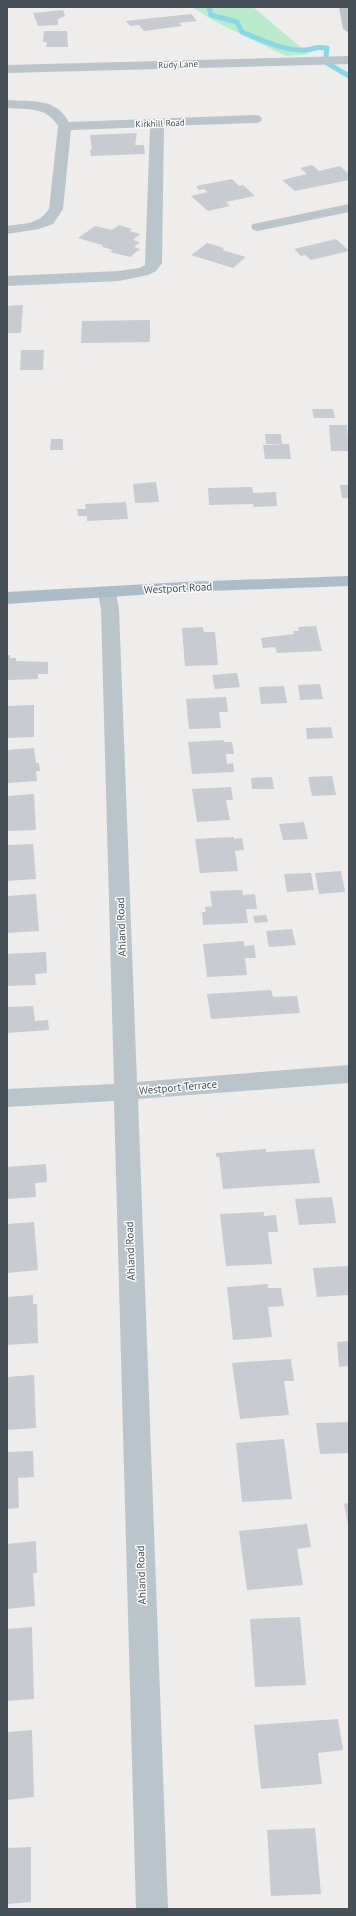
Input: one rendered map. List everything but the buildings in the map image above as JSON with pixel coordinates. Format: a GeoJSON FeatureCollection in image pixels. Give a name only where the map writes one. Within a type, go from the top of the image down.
{"type":"FeatureCollection","features":[{"type":"Feature","properties":{"kind":"main road","name":"Westport Road"},"geometry":{"type":"LineString","coordinates":[[7,598],[107,593],[183,587],[349,581]]}},
{"type":"Feature","properties":{"kind":"street"},"geometry":{"type":"LineString","coordinates":[[345,7],[349,29]]}},
{"type":"Feature","properties":{"kind":"street","name":"Rudy Lane"},"geometry":{"type":"LineString","coordinates":[[7,69],[349,60]]}},
{"type":"Feature","properties":{"kind":"street"},"geometry":{"type":"LineString","coordinates":[[7,104],[46,107],[58,114],[65,126],[56,209],[48,221],[38,225],[7,230]]}},
{"type":"Feature","properties":{"kind":"street","name":"Kirkhill Road"},"geometry":{"type":"LineString","coordinates":[[65,126],[255,119]]}},
{"type":"Feature","properties":{"kind":"street"},"geometry":{"type":"LineString","coordinates":[[7,281],[119,276],[143,272],[151,268],[154,263],[157,123]]}},
{"type":"Feature","properties":{"kind":"street"},"geometry":{"type":"LineString","coordinates":[[258,226],[349,208]]}},
{"type":"Feature","properties":{"kind":"street","name":"Ahland Road"},"geometry":{"type":"LineString","coordinates":[[107,593],[110,609],[125,1048],[124,1092],[152,1909]]}},
{"type":"Feature","properties":{"kind":"street","name":"Westport Terrace"},"geometry":{"type":"LineString","coordinates":[[7,1098],[124,1092],[349,1074]]}},
{"type":"Feature","properties":{"kind":"green space"},"geometry":{"type":"Polygon","coordinates":[[[192,7],[253,7],[309,54],[286,56],[214,21],[192,7]]]}},
{"type":"Feature","properties":{"kind":"waterway"},"geometry":{"type":"LineString","coordinates":[[209,7],[211,15],[237,22],[242,32],[289,49],[306,50],[317,47],[327,48],[326,56]]}},
{"type":"Feature","properties":{"kind":"waterway"},"geometry":{"type":"LineString","coordinates":[[327,63],[349,76]]}}]}
